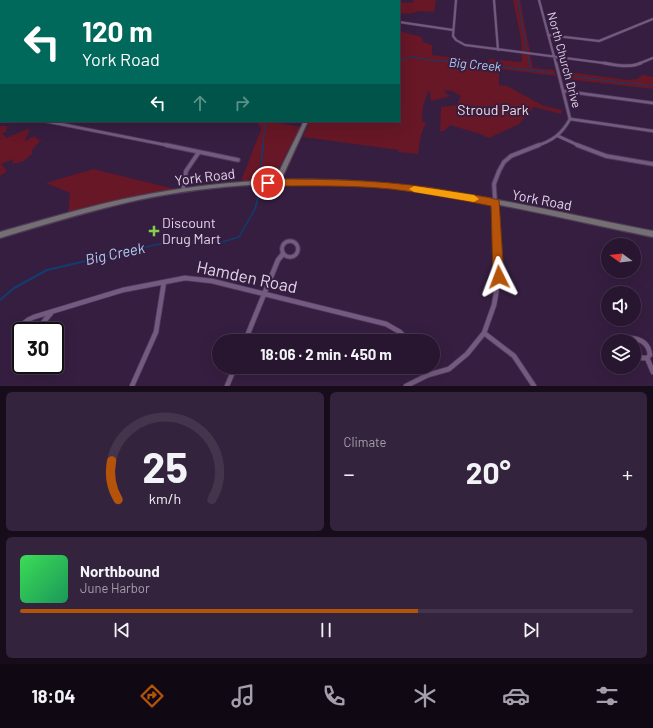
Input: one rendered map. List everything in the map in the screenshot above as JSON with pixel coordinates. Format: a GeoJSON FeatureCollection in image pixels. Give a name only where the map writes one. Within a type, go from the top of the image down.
{"type":"FeatureCollection","features":[{"type":"Feature","properties":{"kind":"main road"},"geometry":{"type":"LineString","coordinates":[[277,182],[306,122]]}},
{"type":"Feature","properties":{"kind":"main road","name":"York Road"},"geometry":{"type":"LineString","coordinates":[[0,235],[119,203],[183,190],[277,182],[344,183],[390,186],[444,193],[653,234]]}},
{"type":"Feature","properties":{"kind":"street"},"geometry":{"type":"LineString","coordinates":[[456,0],[453,36],[460,43],[498,50],[627,65],[637,65],[653,58]]}},
{"type":"Feature","properties":{"kind":"street"},"geometry":{"type":"LineString","coordinates":[[494,0],[498,50]]}},
{"type":"Feature","properties":{"kind":"street","name":"North Church Drive"},"geometry":{"type":"LineString","coordinates":[[538,0],[570,119],[558,136]]}},
{"type":"Feature","properties":{"kind":"street"},"geometry":{"type":"LineString","coordinates":[[548,35],[599,41],[653,19]]}},
{"type":"Feature","properties":{"kind":"street"},"geometry":{"type":"LineString","coordinates":[[400,22],[453,30]]}},
{"type":"Feature","properties":{"kind":"street"},"geometry":{"type":"LineString","coordinates":[[563,91],[653,103]]}},
{"type":"Feature","properties":{"kind":"street"},"geometry":{"type":"LineString","coordinates":[[570,119],[653,131]]}},
{"type":"Feature","properties":{"kind":"street"},"geometry":{"type":"LineString","coordinates":[[50,122],[238,160]]}},
{"type":"Feature","properties":{"kind":"street"},"geometry":{"type":"LineString","coordinates":[[406,386],[428,375],[449,369],[467,354],[484,333],[494,305],[499,277],[494,184],[501,165],[516,152],[544,143],[558,136],[585,149],[606,156],[653,164]]}},
{"type":"Feature","properties":{"kind":"street"},"geometry":{"type":"LineString","coordinates":[[183,190],[186,171],[199,152]]}},
{"type":"Feature","properties":{"kind":"street"},"geometry":{"type":"LineString","coordinates":[[288,241],[297,243],[299,247],[296,254],[292,257],[283,254],[281,251],[284,243],[288,241]]}},
{"type":"Feature","properties":{"kind":"street"},"geometry":{"type":"LineString","coordinates":[[248,334],[278,260],[283,254]]}},
{"type":"Feature","properties":{"kind":"street","name":"Hamden Road"},"geometry":{"type":"LineString","coordinates":[[24,322],[26,320],[123,290],[185,278],[206,280],[386,324],[402,334]]}},
{"type":"Feature","properties":{"kind":"street"},"geometry":{"type":"LineString","coordinates":[[132,386],[156,332],[164,282]]}},
{"type":"Feature","properties":{"kind":"street"},"geometry":{"type":"LineString","coordinates":[[44,322],[52,312]]}},
{"type":"Feature","properties":{"kind":"street"},"geometry":{"type":"LineString","coordinates":[[484,333],[514,356],[534,386]]}},
{"type":"Feature","properties":{"kind":"street"},"geometry":{"type":"LineString","coordinates":[[641,341],[647,345],[650,350],[650,355],[647,358]]}},
{"type":"Feature","properties":{"kind":"street"},"geometry":{"type":"LineString","coordinates":[[641,357],[647,358]]}},
{"type":"Feature","properties":{"kind":"street"},"geometry":{"type":"LineString","coordinates":[[647,358],[653,372]]}},
{"type":"Feature","properties":{"kind":"street"},"geometry":{"type":"LineString","coordinates":[[227,386],[232,374]]}},
{"type":"Feature","properties":{"kind":"green space"},"geometry":{"type":"Polygon","coordinates":[[[414,0],[436,0],[434,12],[419,11],[409,14],[400,13],[400,2],[412,3],[414,0]]]}},
{"type":"Feature","properties":{"kind":"green space","name":"Stroud Park"},"geometry":{"type":"Polygon","coordinates":[[[513,0],[520,0],[533,68],[554,70],[556,76],[499,69],[499,85],[507,86],[544,106],[562,110],[561,114],[534,107],[519,124],[489,138],[450,125],[444,131],[440,131],[441,107],[457,105],[461,96],[452,91],[444,90],[446,94],[451,96],[431,101],[430,92],[428,91],[423,106],[422,121],[426,123],[421,135],[418,154],[303,137],[310,122],[400,122],[400,31],[422,37],[423,42],[432,45],[432,55],[488,62],[489,59],[522,62],[521,39],[513,0]]]}},
{"type":"Feature","properties":{"kind":"green space"},"geometry":{"type":"Polygon","coordinates":[[[562,71],[627,80],[638,79],[644,75],[653,77],[653,89],[565,79],[562,71]]]}},
{"type":"Feature","properties":{"kind":"green space"},"geometry":{"type":"Polygon","coordinates":[[[258,122],[277,122],[300,127],[274,178],[241,181],[261,129],[258,122]]]}},
{"type":"Feature","properties":{"kind":"green space"},"geometry":{"type":"Polygon","coordinates":[[[0,126],[7,126],[6,131],[1,135],[4,135],[6,138],[30,128],[25,141],[36,135],[34,137],[38,138],[37,140],[42,139],[32,150],[32,154],[22,162],[12,164],[14,159],[1,164],[7,171],[0,176],[0,126]]]}},
{"type":"Feature","properties":{"kind":"green space"},"geometry":{"type":"Polygon","coordinates":[[[93,169],[175,189],[144,194],[68,214],[70,193],[46,183],[93,169]]]}},
{"type":"Feature","properties":{"kind":"waterway"},"geometry":{"type":"LineString","coordinates":[[518,0],[527,52]]}},
{"type":"Feature","properties":{"kind":"waterway"},"geometry":{"type":"LineString","coordinates":[[528,55],[530,69]]}},
{"type":"Feature","properties":{"kind":"waterway","name":"Big Creek"},"geometry":{"type":"LineString","coordinates":[[400,61],[408,57],[413,57],[435,61],[465,62],[552,73]]}},
{"type":"Feature","properties":{"kind":"waterway","name":"Big Creek"},"geometry":{"type":"LineString","coordinates":[[564,75],[624,83],[653,85]]}},
{"type":"Feature","properties":{"kind":"waterway","name":"Big Creek"},"geometry":{"type":"LineString","coordinates":[[263,146],[265,122]]}},
{"type":"Feature","properties":{"kind":"waterway","name":"Big Creek"},"geometry":{"type":"LineString","coordinates":[[125,252],[159,244],[200,241],[222,242],[239,237],[255,209],[258,198],[263,145]]}},
{"type":"Feature","properties":{"kind":"waterway","name":"Big Creek"},"geometry":{"type":"LineString","coordinates":[[0,300],[14,288],[47,270],[129,251]]}},
{"type":"Feature","properties":{"kind":"slow traffic"},"geometry":{"type":"LineString","coordinates":[[414,189],[474,199]]}},
{"type":"Feature","properties":{"kind":"place","name":"Discount Drug Mart"},"geometry":{"type":"Point","coordinates":[154,231]}},
{"type":"Feature","properties":{"kind":"route"},"geometry":{"type":"LineString","coordinates":[[268,183],[344,183],[390,186],[444,193],[495,203],[499,277]]}}]}
